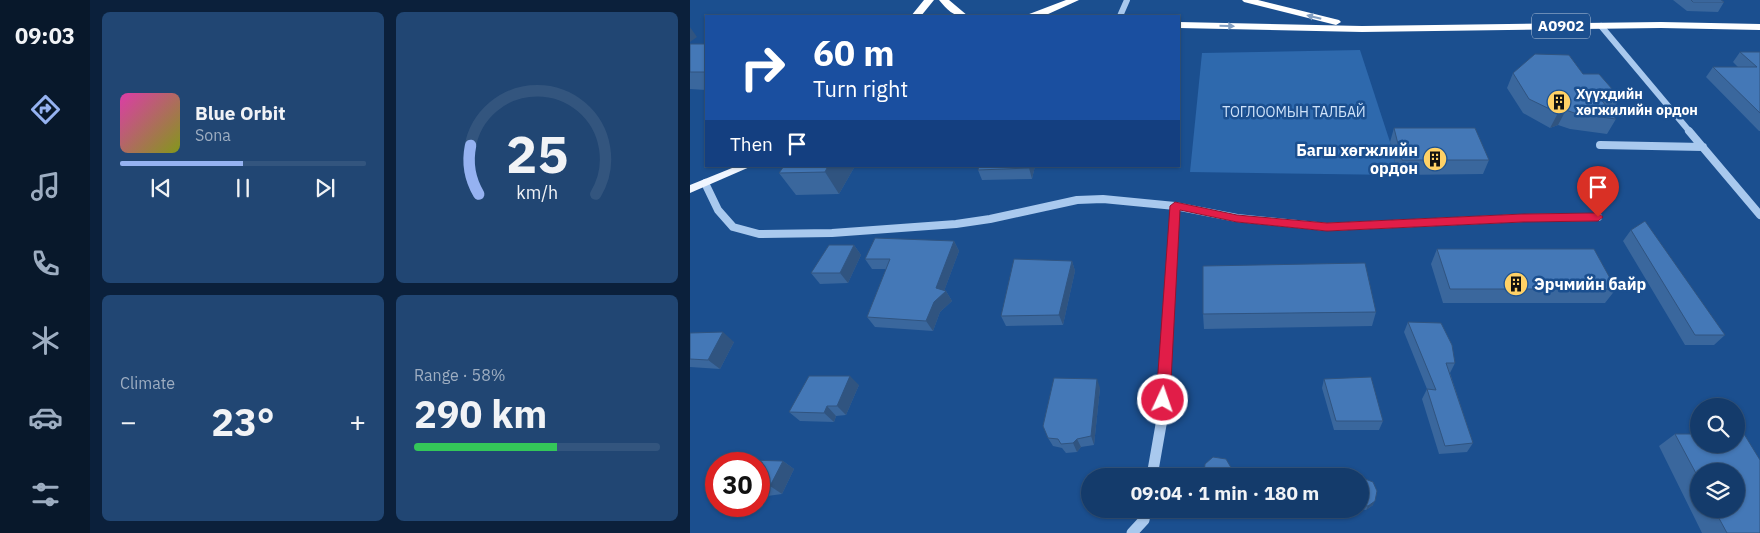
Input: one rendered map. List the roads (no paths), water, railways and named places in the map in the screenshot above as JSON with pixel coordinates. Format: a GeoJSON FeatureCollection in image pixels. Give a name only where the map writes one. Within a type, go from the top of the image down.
{"type":"FeatureCollection","features":[{"type":"Feature","properties":{"kind":"highway"},"geometry":{"type":"LineString","coordinates":[[917,15],[929,0]]}},
{"type":"Feature","properties":{"kind":"highway"},"geometry":{"type":"LineString","coordinates":[[944,0],[951,8],[962,15]]}},
{"type":"Feature","properties":{"kind":"highway"},"geometry":{"type":"LineString","coordinates":[[1034,15],[1074,0]]}},
{"type":"Feature","properties":{"kind":"highway","name":"A0902"},"geometry":{"type":"LineString","coordinates":[[1247,0],[1362,29]]}},
{"type":"Feature","properties":{"kind":"highway","name":"A0902"},"geometry":{"type":"LineString","coordinates":[[1180,26],[1362,29],[1600,26],[1760,27]]}},
{"type":"Feature","properties":{"kind":"main road"},"geometry":{"type":"LineString","coordinates":[[690,189],[744,167]]}},
{"type":"Feature","properties":{"kind":"street"},"geometry":{"type":"LineString","coordinates":[[1120,15],[1126,0]]}},
{"type":"Feature","properties":{"kind":"street"},"geometry":{"type":"LineString","coordinates":[[1600,26],[1760,215]]}},
{"type":"Feature","properties":{"kind":"street"},"geometry":{"type":"LineString","coordinates":[[1600,145],[1703,147]]}},
{"type":"Feature","properties":{"kind":"street"},"geometry":{"type":"LineString","coordinates":[[704,183],[718,210],[733,227],[759,234],[832,233],[956,224],[990,219],[1077,200],[1104,199],[1175,206],[1237,218],[1327,227],[1523,218],[1598,217]]}},
{"type":"Feature","properties":{"kind":"street"},"geometry":{"type":"LineString","coordinates":[[1153,468],[1162,419],[1175,206]]}},
{"type":"Feature","properties":{"kind":"street"},"geometry":{"type":"LineString","coordinates":[[1132,533],[1144,518]]}},
{"type":"Feature","properties":{"kind":"place","name":"Хүүхдийн хөгжилийн ордон"},"geometry":{"type":"Point","coordinates":[1559,102]}},
{"type":"Feature","properties":{"kind":"place","name":"Багш хөгжлийн ордон"},"geometry":{"type":"Point","coordinates":[1435,159]}},
{"type":"Feature","properties":{"kind":"place","name":"Эрчмийн байр"},"geometry":{"type":"Point","coordinates":[1516,284]}},
{"type":"Feature","properties":{"kind":"park label","name":"ТОГЛООМЫН ТАЛБАЙ"},"geometry":{"type":"Point","coordinates":[1294,112]}}]}
